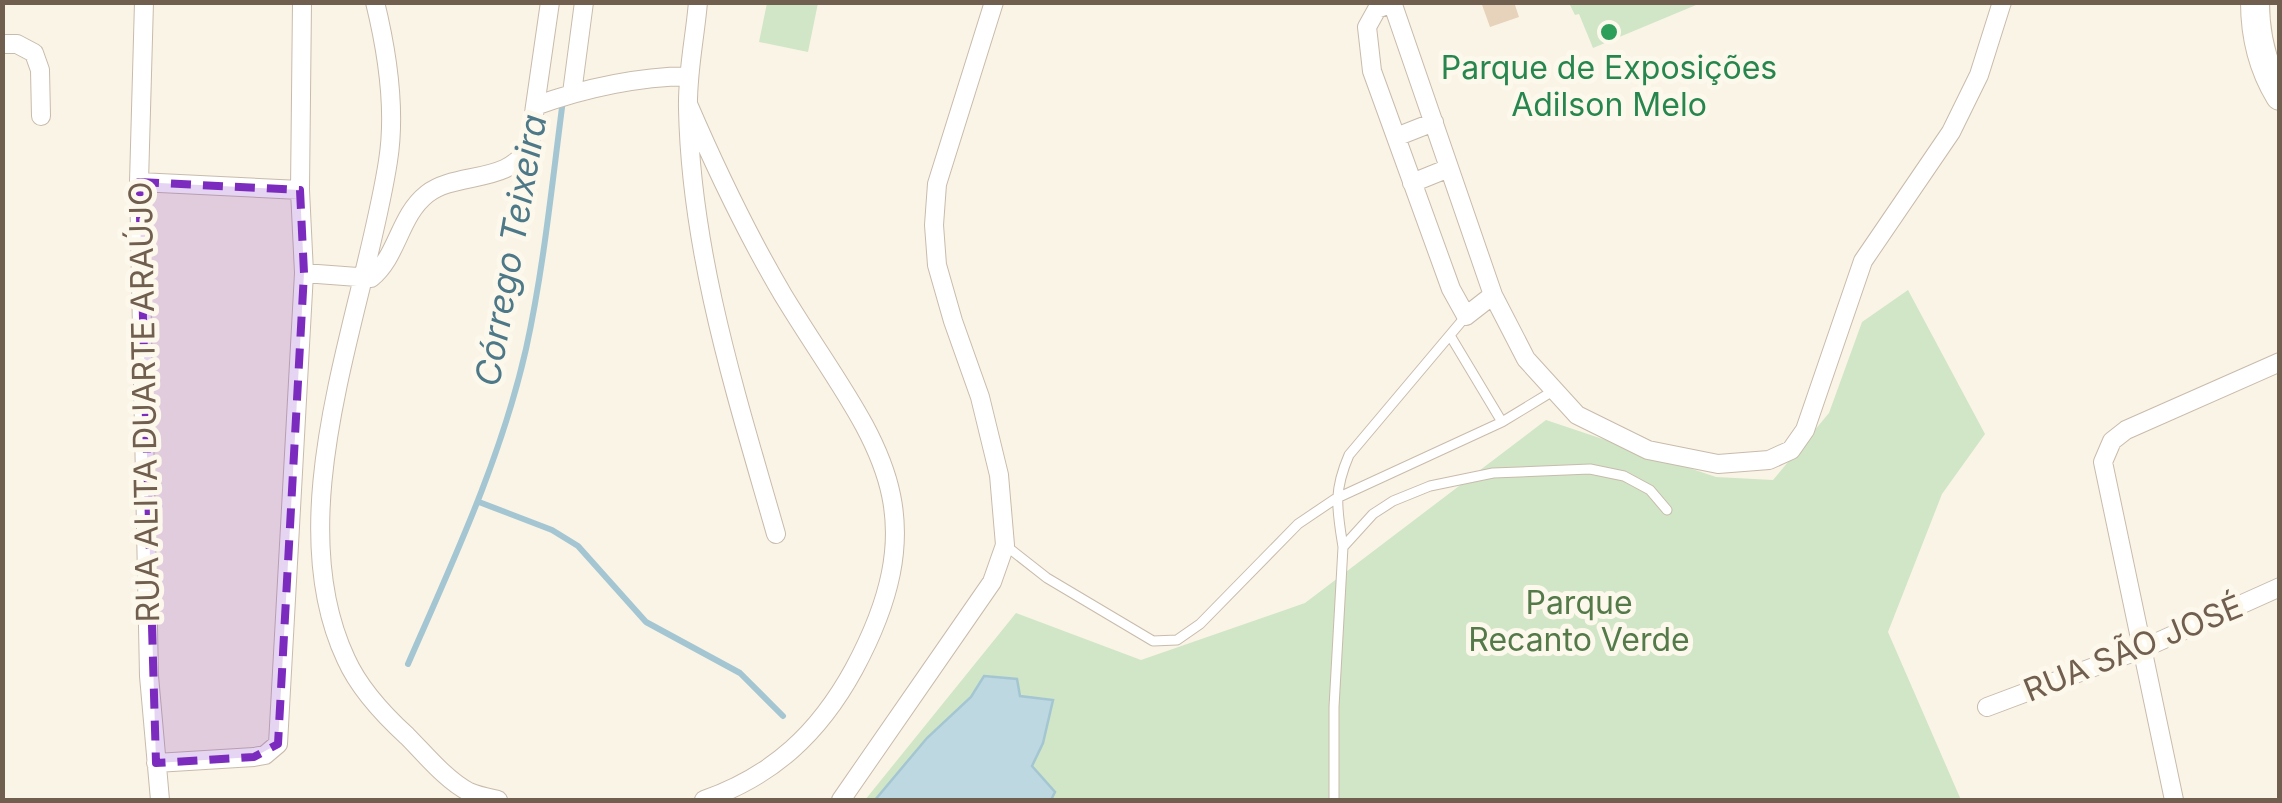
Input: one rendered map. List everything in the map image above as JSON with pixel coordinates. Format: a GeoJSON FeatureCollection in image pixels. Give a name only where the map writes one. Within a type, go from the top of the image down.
{"type":"FeatureCollection","features":[{"type":"Feature","properties":{"kind":"street","name":"RUA ALITA DUARTE ARAÚJO"},"geometry":{"type":"LineString","coordinates":[[144,2],[139,182],[148,676],[160,800]]}},
{"type":"Feature","properties":{"kind":"street"},"geometry":{"type":"LineString","coordinates":[[156,762],[254,758],[278,744],[304,273],[300,190],[302,2]]}},
{"type":"Feature","properties":{"kind":"street"},"geometry":{"type":"LineString","coordinates":[[374,2],[390,104],[389,158],[337,395],[322,486],[320,526],[326,600],[346,661],[385,716],[468,792],[498,800]]}},
{"type":"Feature","properties":{"kind":"street"},"geometry":{"type":"LineString","coordinates":[[304,273],[364,280],[378,273],[407,216],[428,193],[503,170],[517,160],[530,144],[550,2]]}},
{"type":"Feature","properties":{"kind":"street"},"geometry":{"type":"LineString","coordinates":[[572,92],[584,2]]}},
{"type":"Feature","properties":{"kind":"street"},"geometry":{"type":"LineString","coordinates":[[698,2],[688,104],[700,247],[776,534]]}},
{"type":"Feature","properties":{"kind":"street"},"geometry":{"type":"LineString","coordinates":[[841,800],[992,582],[1005,545],[999,475],[980,396],[937,265],[934,226],[937,184],[994,2]]}},
{"type":"Feature","properties":{"kind":"street"},"geometry":{"type":"LineString","coordinates":[[1493,295],[1466,316],[1451,288],[1372,71],[1367,27],[1377,9],[1392,3],[1493,295],[1526,359],[1577,415],[1648,450],[1718,464],[1769,460],[1792,450],[1806,430],[1862,261],[1950,132],[1979,75],[2002,2]]}},
{"type":"Feature","properties":{"kind":"street"},"geometry":{"type":"LineString","coordinates":[[2255,2],[2255,24],[2268,76],[2280,96]]}},
{"type":"Feature","properties":{"kind":"street"},"geometry":{"type":"LineString","coordinates":[[2,44],[16,44],[34,53],[40,70],[40,116]]}},
{"type":"Feature","properties":{"kind":"street"},"geometry":{"type":"LineString","coordinates":[[535,106],[572,92],[653,77],[690,76]]}},
{"type":"Feature","properties":{"kind":"street"},"geometry":{"type":"LineString","coordinates":[[688,104],[782,293],[870,434],[888,476],[896,514],[894,551],[877,623],[839,696],[792,749],[763,774],[740,788],[704,800]]}},
{"type":"Feature","properties":{"kind":"street"},"geometry":{"type":"LineString","coordinates":[[1396,137],[1434,122]]}},
{"type":"Feature","properties":{"kind":"street"},"geometry":{"type":"LineString","coordinates":[[1412,183],[1449,168]]}},
{"type":"Feature","properties":{"kind":"street"},"geometry":{"type":"LineString","coordinates":[[139,182],[300,190]]}},
{"type":"Feature","properties":{"kind":"street"},"geometry":{"type":"LineString","coordinates":[[2174,800],[2104,462],[2112,441],[2126,430],[2280,362]]}},
{"type":"Feature","properties":{"kind":"street","name":"RUA SÃO JOSÉ"},"geometry":{"type":"LineString","coordinates":[[1987,707],[2142,650],[2280,587]]}},
{"type":"Feature","properties":{"kind":"lane"},"geometry":{"type":"LineString","coordinates":[[1334,800],[1334,707],[1343,547],[1335,499],[1340,476],[1383,412],[1466,316]]}},
{"type":"Feature","properties":{"kind":"lane"},"geometry":{"type":"LineString","coordinates":[[1451,337],[1502,422]]}},
{"type":"Feature","properties":{"kind":"lane"},"geometry":{"type":"LineString","coordinates":[[1005,545],[1048,578],[1153,641],[1177,640],[1200,624],[1298,524],[1335,499],[1502,422],[1554,390]]}},
{"type":"Feature","properties":{"kind":"lane"},"geometry":{"type":"LineString","coordinates":[[1343,547],[1372,514],[1393,501],[1430,486],[1492,473],[1590,470],[1624,476],[1650,490],[1667,510]]}},
{"type":"Feature","properties":{"kind":"highlighted area"},"geometry":{"type":"Polygon","coordinates":[[[139,182],[300,190],[304,273],[278,744],[254,757],[156,763],[139,182]]]}},
{"type":"Feature","properties":{"kind":"green space"},"geometry":{"type":"Polygon","coordinates":[[[767,3],[818,3],[808,52],[759,42],[767,3]]]}},
{"type":"Feature","properties":{"kind":"green space","name":"Parque de Exposições Adilson Melo"},"geometry":{"type":"Polygon","coordinates":[[[1569,3],[1696,5],[1593,48],[1579,14],[1575,15],[1569,3]]]}},
{"type":"Feature","properties":{"kind":"green space","name":"Parque Recanto Verde"},"geometry":{"type":"Polygon","coordinates":[[[1908,290],[1985,434],[1942,494],[1888,632],[1961,800],[865,800],[1016,613],[1141,660],[1305,603],[1546,420],[1716,477],[1773,480],[1829,413],[1862,322],[1908,290]]]}},
{"type":"Feature","properties":{"kind":"water"},"geometry":{"type":"Polygon","coordinates":[[[984,676],[1017,679],[1020,696],[1053,700],[1043,743],[1032,766],[1055,792],[1051,800],[875,800],[927,738],[971,697],[984,676]]]}},
{"type":"Feature","properties":{"kind":"building"},"geometry":{"type":"Polygon","coordinates":[[[1481,2],[1514,2],[1519,17],[1490,27],[1481,2]]]}},
{"type":"Feature","properties":{"kind":"waterway","name":"Córrego Teixeira"},"geometry":{"type":"LineString","coordinates":[[408,664],[474,509],[516,390],[538,287],[563,100]]}},
{"type":"Feature","properties":{"kind":"waterway","name":"Córrego Teixeira"},"geometry":{"type":"LineString","coordinates":[[479,502],[552,530],[578,546],[646,622],[740,673],[783,716]]}},
{"type":"Feature","properties":{"kind":"place","name":"Parque de Exposições Adilson Melo"},"geometry":{"type":"Point","coordinates":[1609,32]}}]}
